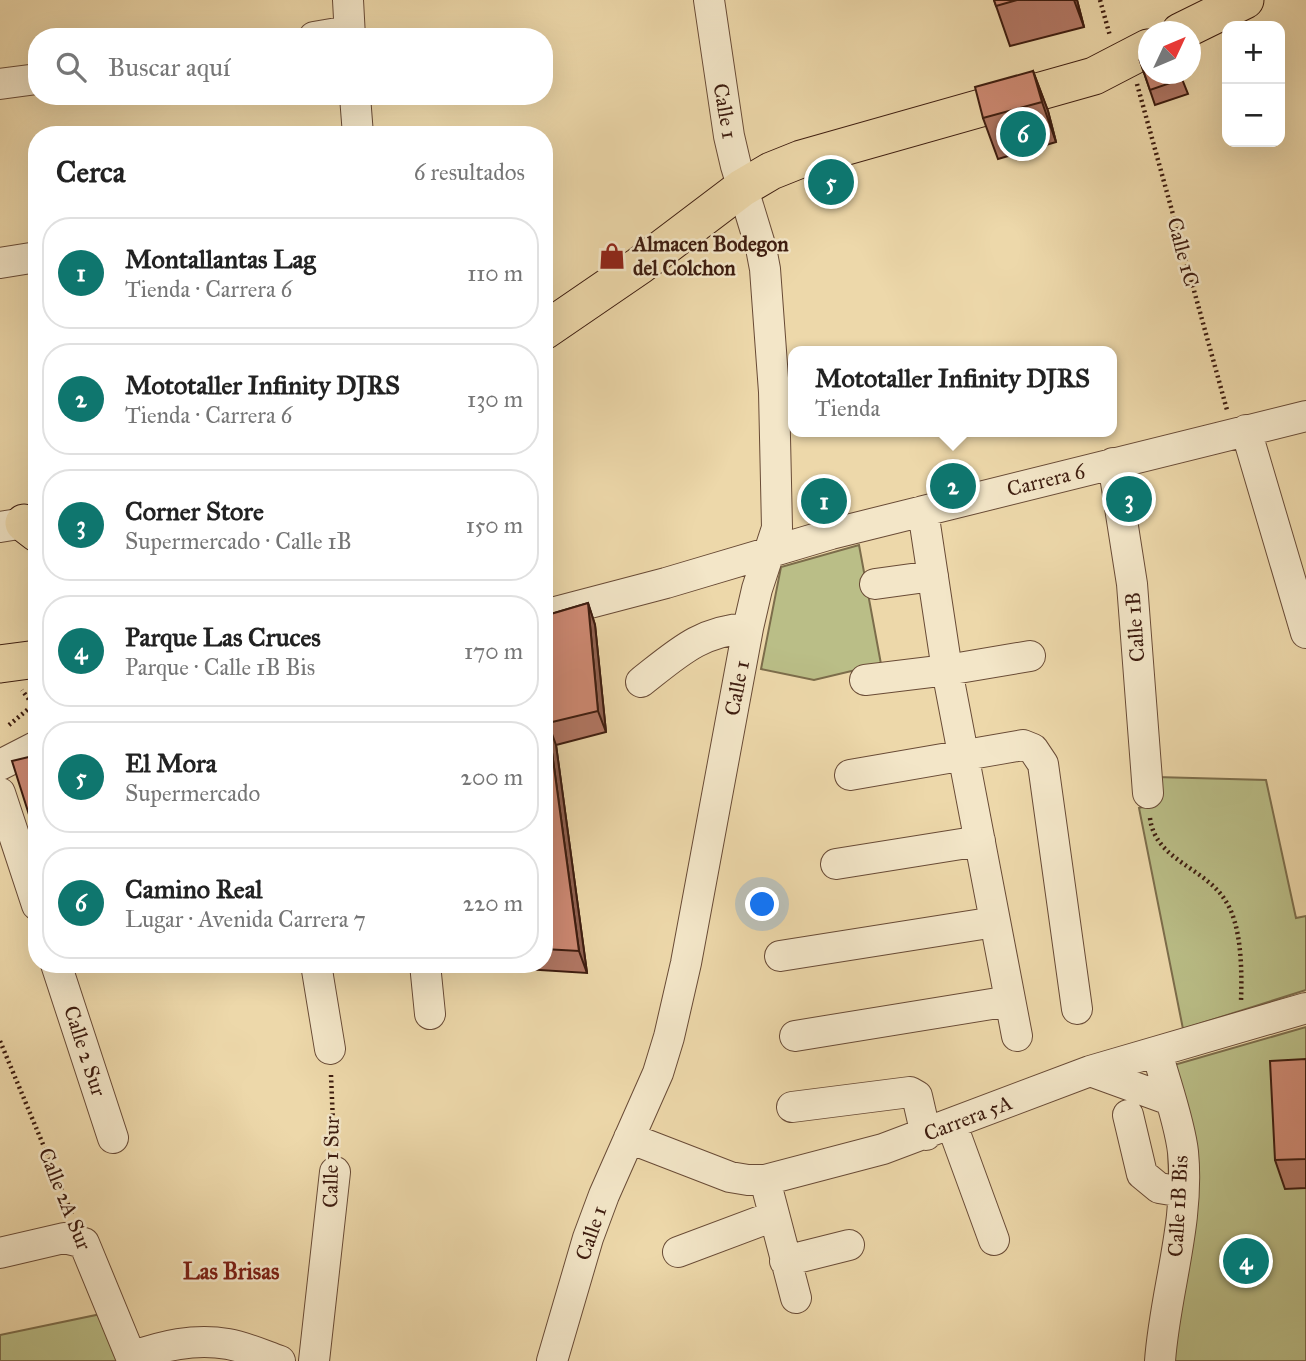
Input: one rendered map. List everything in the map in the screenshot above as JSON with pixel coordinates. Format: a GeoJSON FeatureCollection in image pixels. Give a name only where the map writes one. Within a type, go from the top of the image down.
{"type":"FeatureCollection","features":[{"type":"Feature","properties":{"kind":"main road"},"geometry":{"type":"LineString","coordinates":[[1201,22],[1245,0]]}},
{"type":"Feature","properties":{"kind":"main road"},"geometry":{"type":"LineString","coordinates":[[553,325],[639,266],[742,188],[771,171],[801,159],[1094,76],[1138,54]]}},
{"type":"Feature","properties":{"kind":"street"},"geometry":{"type":"LineString","coordinates":[[348,0],[349,28]]}},
{"type":"Feature","properties":{"kind":"street","name":"Calle 1"},"geometry":{"type":"LineString","coordinates":[[552,1361],[588,1238],[658,1073],[678,1001],[748,628],[757,589],[777,528],[778,498],[767,300],[761,248],[729,136],[709,0]]}},
{"type":"Feature","properties":{"kind":"street"},"geometry":{"type":"LineString","coordinates":[[0,84],[28,80]]}},
{"type":"Feature","properties":{"kind":"street"},"geometry":{"type":"LineString","coordinates":[[356,105],[357,126]]}},
{"type":"Feature","properties":{"kind":"street"},"geometry":{"type":"LineString","coordinates":[[0,263],[28,258]]}},
{"type":"Feature","properties":{"kind":"street","name":"Carrera 6"},"geometry":{"type":"LineString","coordinates":[[553,612],[923,511],[1306,416]]}},
{"type":"Feature","properties":{"kind":"street"},"geometry":{"type":"LineString","coordinates":[[1240,432],[1306,633]]}},
{"type":"Feature","properties":{"kind":"street","name":"Calle 1B"},"geometry":{"type":"LineString","coordinates":[[1113,463],[1132,584],[1148,793]]}},
{"type":"Feature","properties":{"kind":"street"},"geometry":{"type":"LineString","coordinates":[[923,511],[947,670],[1017,1036]]}},
{"type":"Feature","properties":{"kind":"street"},"geometry":{"type":"LineString","coordinates":[[875,584],[933,576]]}},
{"type":"Feature","properties":{"kind":"street"},"geometry":{"type":"LineString","coordinates":[[641,682],[678,653],[706,636],[748,628]]}},
{"type":"Feature","properties":{"kind":"street"},"geometry":{"type":"LineString","coordinates":[[865,680],[1030,656]]}},
{"type":"Feature","properties":{"kind":"street"},"geometry":{"type":"LineString","coordinates":[[850,775],[1023,745],[1033,749],[1043,764],[1077,1009]]}},
{"type":"Feature","properties":{"kind":"street"},"geometry":{"type":"LineString","coordinates":[[0,793],[28,878]]}},
{"type":"Feature","properties":{"kind":"street"},"geometry":{"type":"LineString","coordinates":[[836,864],[980,841]]}},
{"type":"Feature","properties":{"kind":"street"},"geometry":{"type":"LineString","coordinates":[[780,956],[995,922]]}},
{"type":"Feature","properties":{"kind":"street","name":"Calle 2 Sur"},"geometry":{"type":"LineString","coordinates":[[59,973],[113,1138]]}},
{"type":"Feature","properties":{"kind":"street"},"geometry":{"type":"LineString","coordinates":[[317,973],[330,1049]]}},
{"type":"Feature","properties":{"kind":"street"},"geometry":{"type":"LineString","coordinates":[[426,973],[430,1014]]}},
{"type":"Feature","properties":{"kind":"street"},"geometry":{"type":"LineString","coordinates":[[795,1037],[1010,1001]]}},
{"type":"Feature","properties":{"kind":"street","name":"Carrera 5A"},"geometry":{"type":"LineString","coordinates":[[629,1138],[730,1177],[748,1181],[765,1180],[844,1161],[939,1130],[1090,1072],[1306,1008]]}},
{"type":"Feature","properties":{"kind":"street","name":"Calle 1B Bis"},"geometry":{"type":"LineString","coordinates":[[1157,1052],[1183,1151],[1183,1192],[1160,1361]]}},
{"type":"Feature","properties":{"kind":"street"},"geometry":{"type":"LineString","coordinates":[[1090,1072],[1170,1100]]}},
{"type":"Feature","properties":{"kind":"street"},"geometry":{"type":"LineString","coordinates":[[792,1107],[910,1092],[917,1096],[922,1111],[939,1130],[994,1240]]}},
{"type":"Feature","properties":{"kind":"street"},"geometry":{"type":"LineString","coordinates":[[1128,1115],[1142,1174],[1159,1188],[1183,1192]]}},
{"type":"Feature","properties":{"kind":"street","name":"Calle 1 Sur"},"geometry":{"type":"LineString","coordinates":[[314,1361],[335,1172]]}},
{"type":"Feature","properties":{"kind":"street"},"geometry":{"type":"LineString","coordinates":[[765,1180],[796,1298]]}},
{"type":"Feature","properties":{"kind":"street"},"geometry":{"type":"LineString","coordinates":[[678,1252],[774,1216]]}},
{"type":"Feature","properties":{"kind":"street"},"geometry":{"type":"LineString","coordinates":[[0,1253],[64,1238],[84,1243]]}},
{"type":"Feature","properties":{"kind":"street","name":"Calle 2A Sur"},"geometry":{"type":"LineString","coordinates":[[84,1243],[131,1357],[162,1346],[195,1342],[228,1344],[280,1361]]}},
{"type":"Feature","properties":{"kind":"street"},"geometry":{"type":"LineString","coordinates":[[785,1261],[849,1245]]}},
{"type":"Feature","properties":{"kind":"path"},"geometry":{"type":"LineString","coordinates":[[1100,0],[1111,40]]}},
{"type":"Feature","properties":{"kind":"path","name":"Calle 1C"},"geometry":{"type":"LineString","coordinates":[[1137,83],[1240,432]]}},
{"type":"Feature","properties":{"kind":"path"},"geometry":{"type":"LineString","coordinates":[[22,668],[28,688]]}},
{"type":"Feature","properties":{"kind":"path"},"geometry":{"type":"LineString","coordinates":[[9,725],[28,709]]}},
{"type":"Feature","properties":{"kind":"path"},"geometry":{"type":"LineString","coordinates":[[1148,793],[1151,825],[1156,840],[1179,862],[1201,875],[1226,900],[1239,938],[1241,1028]]}},
{"type":"Feature","properties":{"kind":"path","name":"Calle 2A Sur"},"geometry":{"type":"LineString","coordinates":[[0,1041],[84,1243]]}},
{"type":"Feature","properties":{"kind":"path","name":"Calle 1 Sur"},"geometry":{"type":"LineString","coordinates":[[330,1049],[335,1172]]}},
{"type":"Feature","properties":{"kind":"green space"},"geometry":{"type":"Polygon","coordinates":[[[859,545],[881,664],[814,680],[761,669],[781,567],[859,545]]]}},
{"type":"Feature","properties":{"kind":"green space"},"geometry":{"type":"Polygon","coordinates":[[[1156,777],[1266,780],[1296,918],[1306,916],[1306,990],[1183,1029],[1139,808],[1159,802],[1156,777]]]}},
{"type":"Feature","properties":{"kind":"green space"},"geometry":{"type":"Polygon","coordinates":[[[1306,1027],[1306,1361],[1172,1361],[1167,1067],[1306,1027]]]}},
{"type":"Feature","properties":{"kind":"green space"},"geometry":{"type":"Polygon","coordinates":[[[101,1314],[121,1361],[0,1361],[0,1335],[101,1314]]]}},
{"type":"Feature","properties":{"kind":"building"},"geometry":{"type":"Polygon","coordinates":[[[994,0],[1017,0],[996,6],[994,0]]]}},
{"type":"Feature","properties":{"kind":"building"},"geometry":{"type":"Polygon","coordinates":[[[1033,71],[1042,102],[983,118],[975,87],[1033,71]]]}},
{"type":"Feature","properties":{"kind":"building"},"geometry":{"type":"Polygon","coordinates":[[[1148,84],[1167,84],[1150,90],[1148,84]]]}},
{"type":"Feature","properties":{"kind":"building"},"geometry":{"type":"Polygon","coordinates":[[[588,603],[598,711],[553,722],[553,613],[588,603]]]}},
{"type":"Feature","properties":{"kind":"building"},"geometry":{"type":"Polygon","coordinates":[[[28,757],[28,812],[12,761],[28,757]]]}},
{"type":"Feature","properties":{"kind":"building"},"geometry":{"type":"Polygon","coordinates":[[[553,760],[579,951],[553,950],[553,760]]]}},
{"type":"Feature","properties":{"kind":"building"},"geometry":{"type":"Polygon","coordinates":[[[1306,1059],[1306,1159],[1275,1160],[1270,1061],[1306,1059]]]}},
{"type":"Feature","properties":{"kind":"place","name":"Camino Real"},"geometry":{"type":"Point","coordinates":[1023,134]}},
{"type":"Feature","properties":{"kind":"place","name":"El Mora"},"geometry":{"type":"Point","coordinates":[831,182]}},
{"type":"Feature","properties":{"kind":"place","name":"Almacen Bodegon del Colchon"},"geometry":{"type":"Point","coordinates":[612,256]}},
{"type":"Feature","properties":{"kind":"place","name":"Mototaller Infinity DJRS"},"geometry":{"type":"Point","coordinates":[953,486]}},
{"type":"Feature","properties":{"kind":"place","name":"Corner Store"},"geometry":{"type":"Point","coordinates":[1129,499]}},
{"type":"Feature","properties":{"kind":"place","name":"Montallantas Lag"},"geometry":{"type":"Point","coordinates":[824,501]}},
{"type":"Feature","properties":{"kind":"place","name":"Parque Las Cruces"},"geometry":{"type":"Point","coordinates":[1246,1261]}},
{"type":"Feature","properties":{"kind":"district","name":"Las Brisas"},"geometry":{"type":"Point","coordinates":[231,1271]}}]}
